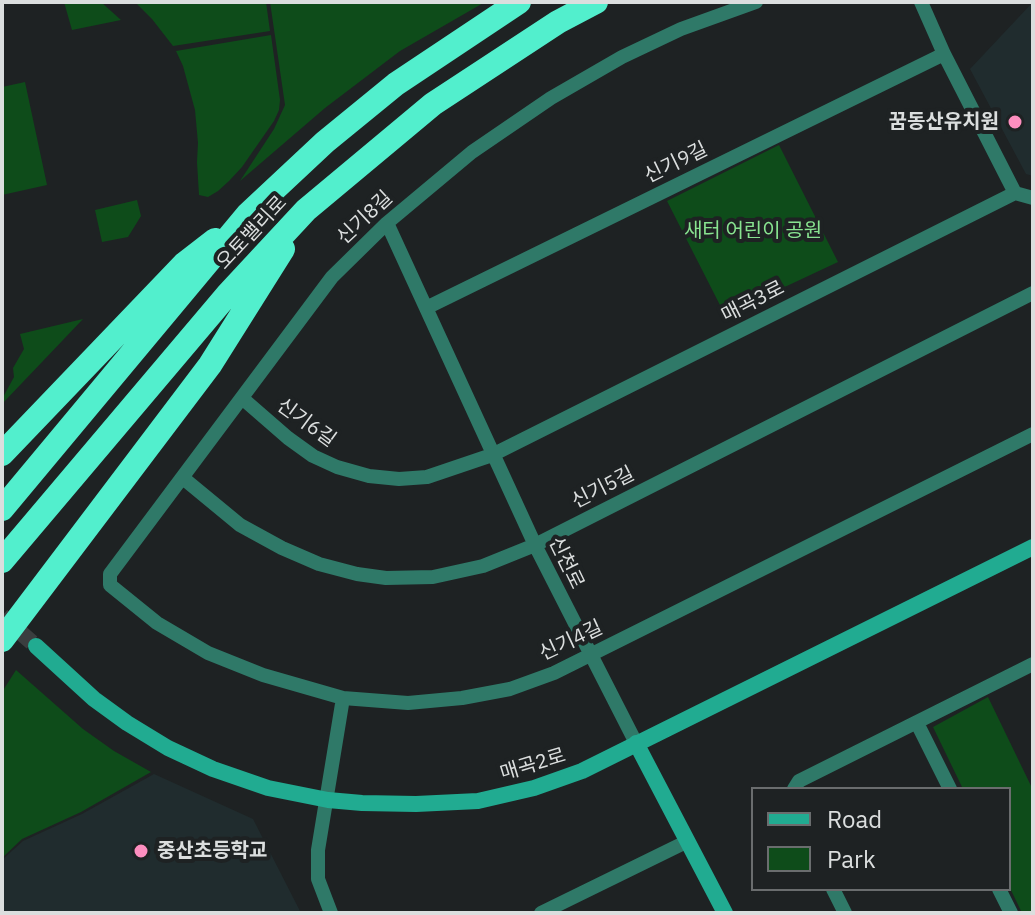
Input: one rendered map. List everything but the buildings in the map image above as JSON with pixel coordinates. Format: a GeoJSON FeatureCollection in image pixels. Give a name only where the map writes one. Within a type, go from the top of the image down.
{"type":"FeatureCollection","features":[{"type":"Feature","properties":{"kind":"highway","name":"오토밸리로"},"geometry":{"type":"LineString","coordinates":[[2,509],[248,214],[325,142],[396,84],[519,2]]}},
{"type":"Feature","properties":{"kind":"highway","name":"오토밸리로"},"geometry":{"type":"LineString","coordinates":[[2,561],[227,295],[306,210],[433,104],[558,22],[596,2]]}},
{"type":"Feature","properties":{"kind":"highway"},"geometry":{"type":"LineString","coordinates":[[2,640],[210,365],[306,210]]}},
{"type":"Feature","properties":{"kind":"highway"},"geometry":{"type":"LineString","coordinates":[[2,454],[184,264],[248,214]]}},
{"type":"Feature","properties":{"kind":"street","name":"신기8길"},"geometry":{"type":"LineString","coordinates":[[110,585],[110,574],[332,277],[387,223],[472,152],[551,98],[622,57],[681,29],[756,2]]}},
{"type":"Feature","properties":{"kind":"street"},"geometry":{"type":"LineString","coordinates":[[921,2],[1015,193],[1033,198]]}},
{"type":"Feature","properties":{"kind":"street","name":"신기9길"},"geometry":{"type":"LineString","coordinates":[[426,308],[944,54]]}},
{"type":"Feature","properties":{"kind":"street","name":"매곡3로"},"geometry":{"type":"LineString","coordinates":[[492,455],[1015,193]]}},
{"type":"Feature","properties":{"kind":"street","name":"신천로"},"geometry":{"type":"LineString","coordinates":[[387,223],[535,545],[725,913]]}},
{"type":"Feature","properties":{"kind":"street","name":"신기5길"},"geometry":{"type":"LineString","coordinates":[[183,478],[240,525],[306,559],[357,574],[386,578],[433,577],[483,566],[535,545],[1033,293]]}},
{"type":"Feature","properties":{"kind":"street","name":"신기6길"},"geometry":{"type":"LineString","coordinates":[[242,398],[313,456],[369,476],[399,479],[427,477],[492,455]]}},
{"type":"Feature","properties":{"kind":"street","name":"신기4길"},"geometry":{"type":"LineString","coordinates":[[110,585],[157,623],[208,653],[263,675],[343,698],[408,703],[462,698],[510,689],[554,673],[1033,434]]}},
{"type":"Feature","properties":{"kind":"street","name":"매곡2로"},"geometry":{"type":"LineString","coordinates":[[36,646],[94,699],[127,723],[168,748],[213,769],[268,788],[328,800],[416,804],[478,801],[534,788],[582,771],[1033,547]]}},
{"type":"Feature","properties":{"kind":"street"},"geometry":{"type":"LineString","coordinates":[[795,787],[799,781],[1033,664]]}},
{"type":"Feature","properties":{"kind":"street"},"geometry":{"type":"LineString","coordinates":[[331,913],[318,879],[318,850],[343,698]]}},
{"type":"Feature","properties":{"kind":"street"},"geometry":{"type":"LineString","coordinates":[[917,723],[949,787]]}},
{"type":"Feature","properties":{"kind":"street"},"geometry":{"type":"LineString","coordinates":[[541,913],[688,841]]}},
{"type":"Feature","properties":{"kind":"street"},"geometry":{"type":"LineString","coordinates":[[834,891],[845,913]]}},
{"type":"Feature","properties":{"kind":"street"},"geometry":{"type":"LineString","coordinates":[[1000,891],[1011,913]]}},
{"type":"Feature","properties":{"kind":"shaded area","name":"꿈동산유치원"},"geometry":{"type":"Polygon","coordinates":[[[1033,2],[1033,176],[1026,174],[970,69],[1033,2]]]}},
{"type":"Feature","properties":{"kind":"shaded area","name":"중산초등학교"},"geometry":{"type":"Polygon","coordinates":[[[154,774],[253,819],[301,913],[2,913],[2,860],[23,841],[82,814],[154,774]]]}},
{"type":"Feature","properties":{"kind":"green space"},"geometry":{"type":"Polygon","coordinates":[[[64,2],[101,2],[121,20],[72,30],[64,2]]]}},
{"type":"Feature","properties":{"kind":"green space"},"geometry":{"type":"Polygon","coordinates":[[[135,2],[266,2],[270,31],[173,46],[135,2]]]}},
{"type":"Feature","properties":{"kind":"green space"},"geometry":{"type":"Polygon","coordinates":[[[270,2],[485,2],[400,51],[325,108],[240,181],[274,129],[285,105],[270,2]]]}},
{"type":"Feature","properties":{"kind":"green space"},"geometry":{"type":"Polygon","coordinates":[[[271,35],[279,110],[242,167],[229,181],[208,197],[199,195],[195,110],[176,51],[271,35]]]}},
{"type":"Feature","properties":{"kind":"green space"},"geometry":{"type":"Polygon","coordinates":[[[25,82],[47,185],[2,195],[2,87],[25,82]]]}},
{"type":"Feature","properties":{"kind":"green space","name":"새터 어린이 공원"},"geometry":{"type":"Polygon","coordinates":[[[779,145],[838,262],[725,315],[667,201],[779,145]]]}},
{"type":"Feature","properties":{"kind":"green space"},"geometry":{"type":"Polygon","coordinates":[[[137,200],[141,216],[128,237],[102,242],[95,210],[137,200]]]}},
{"type":"Feature","properties":{"kind":"green space"},"geometry":{"type":"Polygon","coordinates":[[[83,319],[2,404],[14,377],[13,368],[24,349],[20,334],[83,319]]]}},
{"type":"Feature","properties":{"kind":"green space"},"geometry":{"type":"Polygon","coordinates":[[[16,670],[83,729],[151,772],[81,812],[22,839],[2,858],[2,692],[16,670]]]}},
{"type":"Feature","properties":{"kind":"green space"},"geometry":{"type":"Polygon","coordinates":[[[988,697],[1033,790],[1033,913],[1022,913],[1011,890],[1011,787],[962,787],[933,727],[988,697]]]}},
{"type":"Feature","properties":{"kind":"tunnel"},"geometry":{"type":"LineString","coordinates":[[2,616],[36,646]]}},
{"type":"Feature","properties":{"kind":"place","name":"꿈동산유치원"},"geometry":{"type":"Point","coordinates":[1015,122]}},
{"type":"Feature","properties":{"kind":"place","name":"중산초등학교"},"geometry":{"type":"Point","coordinates":[141,851]}}]}
